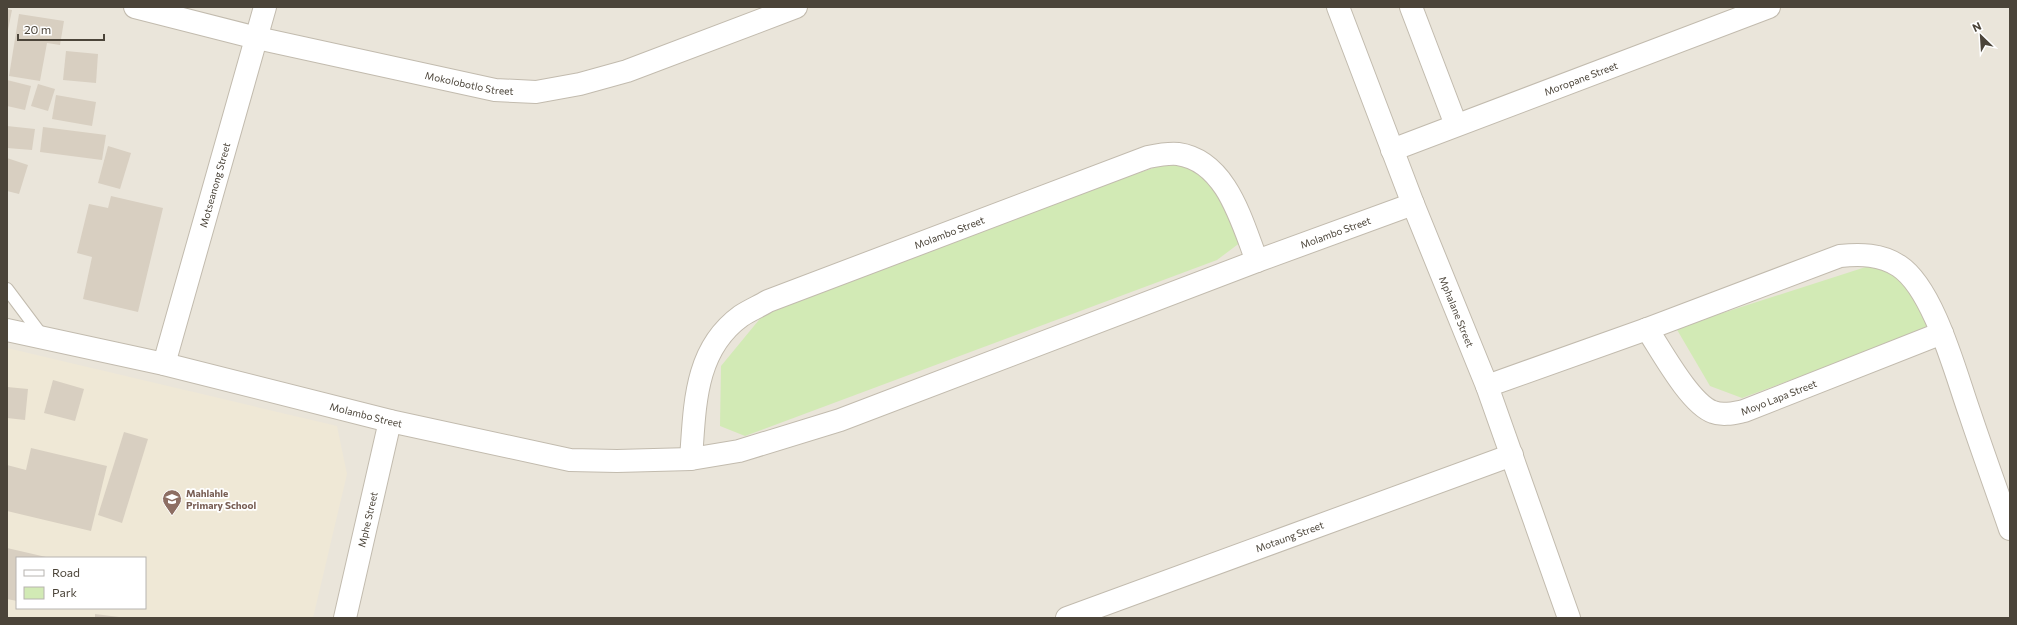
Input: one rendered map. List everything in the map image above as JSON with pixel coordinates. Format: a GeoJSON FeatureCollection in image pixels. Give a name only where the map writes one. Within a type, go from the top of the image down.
{"type":"FeatureCollection","features":[{"type":"Feature","properties":{"kind":"street","name":"Mokolobotlo Street"},"geometry":{"type":"LineString","coordinates":[[136,7],[257,38],[495,90],[536,92],[580,84],[627,71],[796,7]]}},
{"type":"Feature","properties":{"kind":"street","name":"Motseanong Street"},"geometry":{"type":"LineString","coordinates":[[164,364],[265,7]]}},
{"type":"Feature","properties":{"kind":"street","name":"Mphalane Street"},"geometry":{"type":"LineString","coordinates":[[1338,7],[1413,204],[1487,386],[1569,618]]}},
{"type":"Feature","properties":{"kind":"street"},"geometry":{"type":"LineString","coordinates":[[1411,7],[1456,126]]}},
{"type":"Feature","properties":{"kind":"street","name":"Moropane Street"},"geometry":{"type":"LineString","coordinates":[[1392,150],[1769,7]]}},
{"type":"Feature","properties":{"kind":"street","name":"Molambo Street"},"geometry":{"type":"LineString","coordinates":[[691,459],[695,399],[700,375],[709,352],[723,332],[741,316],[768,301],[1148,157],[1163,154],[1178,154],[1194,158],[1208,168],[1223,184],[1234,202],[1257,261]]}},
{"type":"Feature","properties":{"kind":"street","name":"Molambo Street"},"geometry":{"type":"LineString","coordinates":[[7,330],[164,364],[390,421],[570,460],[617,461],[691,459],[739,451],[840,420],[1257,261],[1413,204]]}},
{"type":"Feature","properties":{"kind":"street"},"geometry":{"type":"LineString","coordinates":[[1487,386],[1647,329],[1840,256],[1857,255],[1886,260],[1899,266],[1911,276],[1922,292],[1942,333],[2010,529]]}},
{"type":"Feature","properties":{"kind":"street","name":"Moyo Lapa Street"},"geometry":{"type":"LineString","coordinates":[[1647,329],[1683,384],[1699,403],[1713,412],[1727,414],[1744,411],[1942,333]]}},
{"type":"Feature","properties":{"kind":"street","name":"Mphe Street"},"geometry":{"type":"LineString","coordinates":[[345,618],[390,421]]}},
{"type":"Feature","properties":{"kind":"street","name":"Motaung Street"},"geometry":{"type":"LineString","coordinates":[[1067,618],[1512,455]]}},
{"type":"Feature","properties":{"kind":"lane"},"geometry":{"type":"LineString","coordinates":[[7,289],[45,339]]}},
{"type":"Feature","properties":{"kind":"shaded area"},"geometry":{"type":"Polygon","coordinates":[[[7,7],[2010,7],[2010,618],[7,618],[7,7]]]}},
{"type":"Feature","properties":{"kind":"shaded area","name":"Mahlahle Primary School"},"geometry":{"type":"Polygon","coordinates":[[[7,348],[337,426],[347,474],[313,618],[7,618],[7,348]]]}},
{"type":"Feature","properties":{"kind":"green space"},"geometry":{"type":"Polygon","coordinates":[[[1183,158],[1216,177],[1241,242],[1217,260],[745,436],[720,426],[721,366],[763,315],[933,248],[1115,181],[1183,158]]]}},
{"type":"Feature","properties":{"kind":"green space"},"geometry":{"type":"Polygon","coordinates":[[[1875,264],[1917,285],[1931,328],[1742,398],[1710,386],[1676,328],[1875,264]]]}},
{"type":"Feature","properties":{"kind":"building"},"geometry":{"type":"Polygon","coordinates":[[[7,9],[12,10],[8,30],[7,30],[7,9]]]}},
{"type":"Feature","properties":{"kind":"building"},"geometry":{"type":"Polygon","coordinates":[[[19,14],[64,21],[60,45],[47,43],[40,81],[9,76],[19,14]]]}},
{"type":"Feature","properties":{"kind":"building"},"geometry":{"type":"Polygon","coordinates":[[[66,51],[98,54],[96,83],[63,80],[66,51]]]}},
{"type":"Feature","properties":{"kind":"building"},"geometry":{"type":"Polygon","coordinates":[[[7,80],[31,86],[25,110],[7,106],[7,80]]]}},
{"type":"Feature","properties":{"kind":"building"},"geometry":{"type":"Polygon","coordinates":[[[38,84],[55,89],[48,111],[31,106],[38,84]]]}},
{"type":"Feature","properties":{"kind":"building"},"geometry":{"type":"Polygon","coordinates":[[[56,95],[96,102],[92,126],[52,119],[56,95]]]}},
{"type":"Feature","properties":{"kind":"building"},"geometry":{"type":"Polygon","coordinates":[[[7,126],[35,129],[32,150],[7,148],[7,126]]]}},
{"type":"Feature","properties":{"kind":"building"},"geometry":{"type":"Polygon","coordinates":[[[43,127],[106,135],[102,160],[40,152],[43,127]]]}},
{"type":"Feature","properties":{"kind":"building"},"geometry":{"type":"Polygon","coordinates":[[[108,146],[131,153],[120,189],[98,183],[108,146]]]}},
{"type":"Feature","properties":{"kind":"building"},"geometry":{"type":"Polygon","coordinates":[[[7,158],[28,165],[19,194],[7,191],[7,158]]]}},
{"type":"Feature","properties":{"kind":"building"},"geometry":{"type":"Polygon","coordinates":[[[111,196],[163,208],[138,312],[83,299],[92,257],[77,253],[89,204],[108,208],[111,196]]]}},
{"type":"Feature","properties":{"kind":"building"},"geometry":{"type":"Polygon","coordinates":[[[53,380],[84,389],[75,421],[44,413],[53,380]]]}},
{"type":"Feature","properties":{"kind":"building"},"geometry":{"type":"Polygon","coordinates":[[[7,387],[28,389],[25,420],[7,418],[7,387]]]}},
{"type":"Feature","properties":{"kind":"building"},"geometry":{"type":"Polygon","coordinates":[[[124,432],[148,439],[122,523],[98,515],[124,432]]]}},
{"type":"Feature","properties":{"kind":"building"},"geometry":{"type":"Polygon","coordinates":[[[31,448],[107,466],[91,531],[7,511],[7,465],[26,470],[31,448]]]}},
{"type":"Feature","properties":{"kind":"building"},"geometry":{"type":"Polygon","coordinates":[[[7,548],[46,557],[16,557],[16,601],[7,599],[7,548]]]}},
{"type":"Feature","properties":{"kind":"building"},"geometry":{"type":"Polygon","coordinates":[[[95,614],[119,617],[119,618],[95,618],[95,614]]]}},
{"type":"Feature","properties":{"kind":"place","name":"Mahlahle Primary School"},"geometry":{"type":"Point","coordinates":[172,516]}}]}
